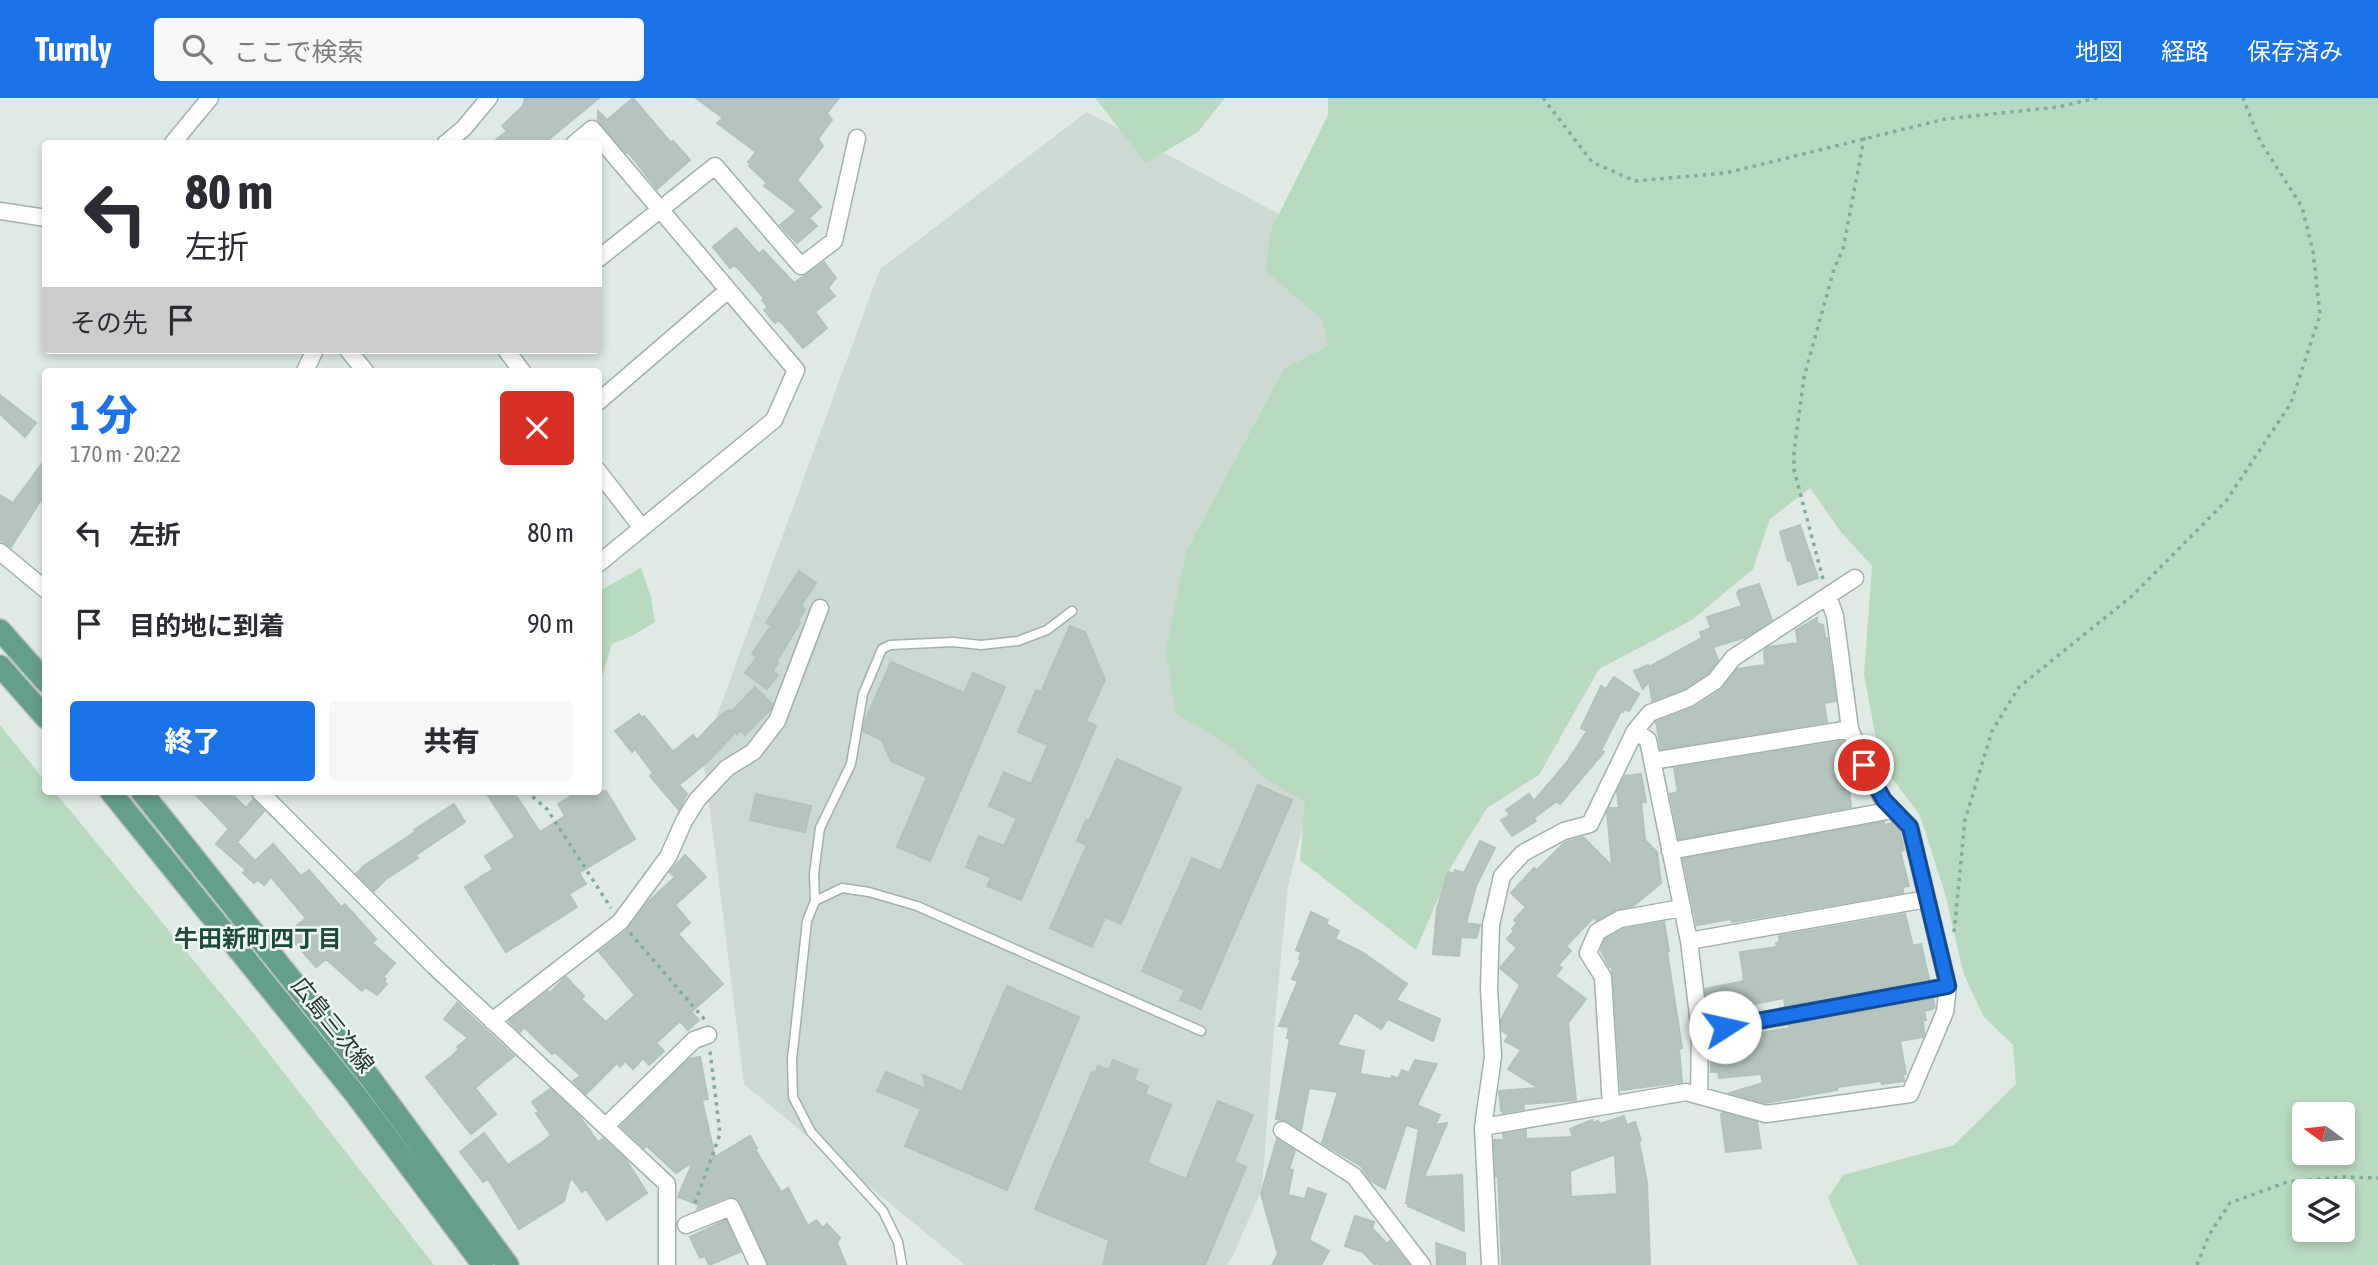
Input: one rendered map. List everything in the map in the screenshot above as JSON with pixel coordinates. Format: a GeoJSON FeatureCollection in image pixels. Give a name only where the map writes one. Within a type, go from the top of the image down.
{"type":"FeatureCollection","features":[{"type":"Feature","properties":{"kind":"main road"},"geometry":{"type":"LineString","coordinates":[[0,630],[42,677]]}},
{"type":"Feature","properties":{"kind":"main road"},"geometry":{"type":"LineString","coordinates":[[0,666],[42,713]]}},
{"type":"Feature","properties":{"kind":"main road","name":"広島三次線"},"geometry":{"type":"LineString","coordinates":[[113,795],[355,1094],[483,1265]]}},
{"type":"Feature","properties":{"kind":"main road","name":"広島三次線"},"geometry":{"type":"LineString","coordinates":[[144,795],[371,1079],[508,1265]]}},
{"type":"Feature","properties":{"kind":"street"},"geometry":{"type":"LineString","coordinates":[[175,140],[210,98]]}},
{"type":"Feature","properties":{"kind":"street"},"geometry":{"type":"LineString","coordinates":[[450,140],[464,128],[489,98]]}},
{"type":"Feature","properties":{"kind":"street"},"geometry":{"type":"LineString","coordinates":[[579,140],[592,129],[601,140]]}},
{"type":"Feature","properties":{"kind":"street"},"geometry":{"type":"LineString","coordinates":[[602,256],[715,166],[801,266],[834,241],[857,138]]}},
{"type":"Feature","properties":{"kind":"street"},"geometry":{"type":"LineString","coordinates":[[602,141],[796,370],[774,420],[602,561]]}},
{"type":"Feature","properties":{"kind":"street"},"geometry":{"type":"LineString","coordinates":[[0,211],[42,217]]}},
{"type":"Feature","properties":{"kind":"street"},"geometry":{"type":"LineString","coordinates":[[602,399],[727,291]]}},
{"type":"Feature","properties":{"kind":"street"},"geometry":{"type":"LineString","coordinates":[[351,354],[363,368]]}},
{"type":"Feature","properties":{"kind":"street"},"geometry":{"type":"LineString","coordinates":[[509,354],[520,368]]}},
{"type":"Feature","properties":{"kind":"street"},"geometry":{"type":"LineString","coordinates":[[602,476],[642,528]]}},
{"type":"Feature","properties":{"kind":"street"},"geometry":{"type":"LineString","coordinates":[[0,553],[42,587]]}},
{"type":"Feature","properties":{"kind":"street"},"geometry":{"type":"LineString","coordinates":[[1490,1265],[1483,1127],[1493,1057],[1489,988],[1491,925],[1502,876],[1523,853],[1564,831],[1590,824],[1635,731],[1650,713],[1689,698],[1715,681],[1733,658],[1855,578]]}},
{"type":"Feature","properties":{"kind":"street"},"geometry":{"type":"LineString","coordinates":[[1483,1127],[1686,1092],[1766,1114],[1910,1094],[1945,1012],[1948,986],[1910,827],[1884,800],[1864,765],[1850,729],[1835,616],[1828,596]]}},
{"type":"Feature","properties":{"kind":"street"},"geometry":{"type":"LineString","coordinates":[[492,1021],[616,917],[668,858],[684,821],[697,800],[727,768],[753,752],[778,720],[820,608]]}},
{"type":"Feature","properties":{"kind":"street"},"geometry":{"type":"LineString","coordinates":[[1652,761],[1850,729]]}},
{"type":"Feature","properties":{"kind":"street"},"geometry":{"type":"LineString","coordinates":[[1635,731],[1648,740],[1689,941],[1700,1032],[1699,1096]]}},
{"type":"Feature","properties":{"kind":"street"},"geometry":{"type":"LineString","coordinates":[[263,795],[434,966],[667,1184],[667,1265]]}},
{"type":"Feature","properties":{"kind":"street"},"geometry":{"type":"LineString","coordinates":[[1670,851],[1893,810]]}},
{"type":"Feature","properties":{"kind":"street"},"geometry":{"type":"LineString","coordinates":[[1689,941],[1927,898]]}},
{"type":"Feature","properties":{"kind":"street"},"geometry":{"type":"LineString","coordinates":[[1611,1105],[1603,977],[1588,953],[1597,933],[1620,919],[1682,908]]}},
{"type":"Feature","properties":{"kind":"street"},"geometry":{"type":"LineString","coordinates":[[1700,1032],[1948,986]]}},
{"type":"Feature","properties":{"kind":"street"},"geometry":{"type":"LineString","coordinates":[[606,1126],[694,1040],[708,1035]]}},
{"type":"Feature","properties":{"kind":"street"},"geometry":{"type":"LineString","coordinates":[[1282,1130],[1354,1176],[1422,1265]]}},
{"type":"Feature","properties":{"kind":"street"},"geometry":{"type":"LineString","coordinates":[[686,1225],[730,1207],[758,1265]]}},
{"type":"Feature","properties":{"kind":"lane"},"geometry":{"type":"LineString","coordinates":[[902,1265],[898,1242],[883,1211],[811,1132],[793,1097],[792,1060],[807,921],[815,901],[814,874],[820,828],[851,764],[863,694],[882,649],[903,644],[953,642],[981,645],[1018,641],[1047,630],[1072,611]]}},
{"type":"Feature","properties":{"kind":"lane"},"geometry":{"type":"LineString","coordinates":[[815,901],[842,888],[869,892],[917,906],[1201,1031]]}},
{"type":"Feature","properties":{"kind":"path"},"geometry":{"type":"LineString","coordinates":[[1543,98],[1592,162],[1635,181],[1726,173],[1945,119],[2058,107],[2097,98]]}},
{"type":"Feature","properties":{"kind":"path"},"geometry":{"type":"LineString","coordinates":[[1954,934],[1965,820],[1992,731],[2019,687],[2132,596],[2226,501],[2291,403],[2320,315],[2313,251],[2302,207],[2260,141],[2243,98]]}},
{"type":"Feature","properties":{"kind":"path"},"geometry":{"type":"LineString","coordinates":[[1828,596],[1794,470],[1794,452],[1804,377],[1834,270],[1843,249],[1864,139],[1878,134]]}},
{"type":"Feature","properties":{"kind":"path"},"geometry":{"type":"LineString","coordinates":[[531,795],[547,809],[616,917],[707,1022],[720,1134],[686,1225]]}},
{"type":"Feature","properties":{"kind":"path"},"geometry":{"type":"LineString","coordinates":[[2197,1265],[2209,1235],[2230,1203],[2287,1182],[2344,1177],[2378,1178]]}},
{"type":"Feature","properties":{"kind":"shaded area"},"geometry":{"type":"Polygon","coordinates":[[[1087,112],[1377,266],[1315,778],[1288,886],[1262,1188],[1227,1265],[965,1265],[744,1084],[703,754],[880,269],[1087,112]]]}},
{"type":"Feature","properties":{"kind":"green space"},"geometry":{"type":"Polygon","coordinates":[[[1095,98],[1225,98],[1198,132],[1146,163],[1095,98]]]}},
{"type":"Feature","properties":{"kind":"green space"},"geometry":{"type":"Polygon","coordinates":[[[1328,98],[2378,98],[2378,1265],[1858,1265],[1828,1198],[1843,1175],[1954,1145],[2016,1084],[2013,1045],[1984,1017],[1964,975],[1945,894],[1920,815],[1881,764],[1864,675],[1872,566],[1841,532],[1810,488],[1770,519],[1753,569],[1692,620],[1599,669],[1539,775],[1487,808],[1453,863],[1416,950],[1300,860],[1305,802],[1268,780],[1226,743],[1176,713],[1166,651],[1186,552],[1284,369],[1328,346],[1322,319],[1266,271],[1270,232],[1328,115],[1328,98]]]}},
{"type":"Feature","properties":{"kind":"green space"},"geometry":{"type":"Polygon","coordinates":[[[641,568],[651,597],[655,622],[612,644],[602,676],[602,589],[641,568]]]}},
{"type":"Feature","properties":{"kind":"green space"},"geometry":{"type":"Polygon","coordinates":[[[0,725],[42,777],[42,795],[57,795],[250,1029],[434,1265],[0,1265],[0,725]]]}},
{"type":"Feature","properties":{"kind":"building"},"geometry":{"type":"Polygon","coordinates":[[[525,98],[599,98],[548,140],[496,140],[507,131],[502,126],[523,106],[525,98]]]}},
{"type":"Feature","properties":{"kind":"building"},"geometry":{"type":"Polygon","coordinates":[[[633,98],[671,143],[673,141],[690,160],[657,189],[628,152],[626,153],[598,121],[598,111],[607,120],[633,98]]]}},
{"type":"Feature","properties":{"kind":"building"},"geometry":{"type":"Polygon","coordinates":[[[696,98],[839,98],[827,113],[832,120],[818,139],[823,146],[797,180],[821,207],[809,218],[817,226],[797,243],[780,225],[797,211],[764,186],[767,183],[749,166],[751,164],[748,162],[756,152],[717,123],[723,118],[696,98]]]}},
{"type":"Feature","properties":{"kind":"building"},"geometry":{"type":"Polygon","coordinates":[[[736,228],[759,254],[763,250],[794,283],[824,262],[836,278],[828,288],[835,296],[815,312],[827,328],[803,348],[783,324],[778,320],[775,323],[764,310],[768,307],[762,300],[764,298],[739,269],[734,265],[730,268],[713,247],[736,228]]]}},
{"type":"Feature","properties":{"kind":"building"},"geometry":{"type":"Polygon","coordinates":[[[0,395],[36,423],[25,437],[0,414],[0,395]]]}},
{"type":"Feature","properties":{"kind":"building"},"geometry":{"type":"Polygon","coordinates":[[[42,463],[42,498],[11,547],[0,540],[0,495],[13,503],[42,463]]]}},
{"type":"Feature","properties":{"kind":"building"},"geometry":{"type":"Polygon","coordinates":[[[1800,525],[1818,578],[1798,585],[1780,532],[1800,525]]]}},
{"type":"Feature","properties":{"kind":"building"},"geometry":{"type":"Polygon","coordinates":[[[799,571],[816,583],[801,606],[805,609],[798,621],[800,623],[776,662],[778,663],[773,671],[778,675],[767,689],[745,673],[757,657],[752,654],[771,626],[766,623],[799,571]]]}},
{"type":"Feature","properties":{"kind":"building"},"geometry":{"type":"Polygon","coordinates":[[[1759,584],[1772,620],[1746,637],[1713,647],[1718,660],[1708,673],[1684,689],[1652,701],[1649,681],[1643,689],[1634,671],[1648,665],[1649,667],[1702,638],[1700,632],[1711,628],[1707,617],[1742,606],[1737,593],[1739,590],[1759,584]]]}},
{"type":"Feature","properties":{"kind":"building"},"geometry":{"type":"Polygon","coordinates":[[[1817,618],[1817,623],[1823,625],[1827,638],[1836,701],[1824,703],[1827,722],[1661,749],[1656,722],[1695,707],[1721,690],[1737,669],[1765,665],[1764,651],[1769,647],[1798,643],[1796,630],[1817,618]]]}},
{"type":"Feature","properties":{"kind":"building"},"geometry":{"type":"Polygon","coordinates":[[[1070,626],[1085,632],[1105,680],[1086,721],[1096,726],[1021,900],[987,886],[991,877],[966,867],[979,836],[1004,846],[1017,818],[989,806],[1004,772],[1031,784],[1048,745],[1018,732],[1036,690],[1041,692],[1070,626]]]}},
{"type":"Feature","properties":{"kind":"building"},"geometry":{"type":"Polygon","coordinates":[[[891,662],[964,693],[973,673],[1005,687],[930,861],[897,847],[927,777],[891,761],[882,740],[863,731],[891,662]]]}},
{"type":"Feature","properties":{"kind":"building"},"geometry":{"type":"Polygon","coordinates":[[[1614,677],[1639,694],[1629,711],[1621,711],[1601,750],[1604,752],[1560,804],[1557,801],[1534,818],[1536,821],[1512,836],[1501,820],[1510,815],[1506,810],[1529,794],[1534,801],[1567,762],[1587,731],[1581,728],[1601,686],[1606,689],[1614,677]]]}},
{"type":"Feature","properties":{"kind":"building"},"geometry":{"type":"Polygon","coordinates":[[[755,687],[772,704],[770,710],[745,735],[740,730],[737,734],[736,732],[707,762],[679,785],[687,794],[679,810],[650,776],[653,773],[635,749],[632,752],[615,731],[639,714],[642,718],[644,716],[673,752],[693,735],[697,740],[719,717],[733,710],[755,687]]]}},
{"type":"Feature","properties":{"kind":"building"},"geometry":{"type":"Polygon","coordinates":[[[1843,741],[1851,807],[1679,839],[1670,794],[1678,792],[1674,768],[1843,741]]]}},
{"type":"Feature","properties":{"kind":"building"},"geometry":{"type":"Polygon","coordinates":[[[1117,759],[1181,788],[1121,924],[1105,917],[1092,947],[1050,928],[1087,845],[1077,841],[1117,759]]]}},
{"type":"Feature","properties":{"kind":"building"},"geometry":{"type":"Polygon","coordinates":[[[1641,774],[1646,802],[1641,802],[1645,840],[1657,852],[1661,883],[1633,906],[1615,910],[1596,921],[1595,916],[1566,946],[1571,951],[1558,965],[1562,968],[1555,976],[1586,999],[1568,1023],[1576,1100],[1523,1104],[1524,1109],[1503,1113],[1499,1091],[1538,1088],[1508,1069],[1521,1050],[1505,1041],[1509,1035],[1502,1031],[1501,1020],[1520,985],[1500,968],[1517,948],[1507,939],[1517,923],[1514,920],[1526,907],[1511,893],[1534,868],[1537,870],[1564,843],[1583,837],[1612,866],[1607,812],[1609,808],[1619,808],[1617,791],[1625,776],[1641,774]]]}},
{"type":"Feature","properties":{"kind":"building"},"geometry":{"type":"Polygon","coordinates":[[[1258,785],[1292,800],[1201,1009],[1180,1000],[1185,990],[1142,971],[1192,858],[1221,871],[1258,785]]]}},
{"type":"Feature","properties":{"kind":"building"},"geometry":{"type":"Polygon","coordinates":[[[602,791],[606,791],[635,839],[579,873],[586,884],[569,894],[577,907],[506,952],[465,887],[493,869],[485,856],[515,837],[488,795],[516,795],[540,832],[565,816],[558,804],[573,795],[602,795],[602,791]]]}},
{"type":"Feature","properties":{"kind":"building"},"geometry":{"type":"Polygon","coordinates":[[[756,794],[811,806],[805,832],[750,820],[756,794]]]}},
{"type":"Feature","properties":{"kind":"building"},"geometry":{"type":"Polygon","coordinates":[[[196,795],[233,795],[246,808],[253,800],[264,811],[237,842],[255,861],[273,844],[301,876],[309,870],[341,907],[345,904],[376,939],[372,943],[395,963],[383,977],[387,984],[377,995],[365,987],[362,991],[326,959],[316,967],[287,934],[306,918],[271,877],[264,885],[258,880],[254,883],[243,873],[246,870],[216,844],[229,829],[196,795]]]}},
{"type":"Feature","properties":{"kind":"building"},"geometry":{"type":"Polygon","coordinates":[[[454,804],[465,822],[416,855],[418,858],[386,879],[374,891],[356,874],[365,865],[415,832],[414,830],[454,804]]]}},
{"type":"Feature","properties":{"kind":"building"},"geometry":{"type":"Polygon","coordinates":[[[1884,822],[1885,825],[1892,823],[1900,831],[1904,850],[1900,851],[1909,886],[1903,887],[1903,893],[1732,922],[1731,919],[1697,925],[1683,859],[1884,822]]]}},
{"type":"Feature","properties":{"kind":"building"},"geometry":{"type":"Polygon","coordinates":[[[1480,841],[1495,848],[1476,886],[1466,923],[1480,925],[1476,938],[1461,937],[1459,956],[1433,954],[1437,909],[1448,872],[1454,874],[1455,870],[1464,873],[1480,841]]]}},
{"type":"Feature","properties":{"kind":"building"},"geometry":{"type":"Polygon","coordinates":[[[685,855],[706,877],[675,905],[690,923],[678,934],[723,984],[691,1012],[699,1020],[688,1030],[680,1021],[656,1043],[664,1051],[649,1065],[643,1058],[633,1069],[625,1061],[620,1067],[617,1063],[586,1094],[573,1081],[581,1076],[555,1052],[552,1054],[524,1027],[520,1032],[509,1021],[548,991],[550,993],[566,977],[584,996],[581,999],[606,1022],[635,995],[599,952],[627,930],[648,902],[675,877],[670,872],[685,855]]]}},
{"type":"Feature","properties":{"kind":"building"},"geometry":{"type":"Polygon","coordinates":[[[1311,912],[1328,920],[1326,924],[1339,931],[1335,939],[1362,952],[1407,984],[1396,1000],[1440,1019],[1433,1041],[1388,1019],[1381,1029],[1355,1012],[1337,1045],[1364,1051],[1360,1074],[1391,1079],[1392,1076],[1398,1079],[1402,1070],[1409,1073],[1415,1060],[1437,1064],[1417,1105],[1440,1115],[1435,1125],[1447,1123],[1424,1177],[1462,1175],[1464,1231],[1406,1203],[1419,1129],[1406,1125],[1385,1189],[1370,1180],[1361,1166],[1322,1143],[1338,1092],[1309,1088],[1301,1130],[1287,1121],[1276,1119],[1290,1038],[1287,1038],[1289,1027],[1279,1026],[1298,981],[1292,979],[1301,960],[1301,952],[1296,950],[1311,912]]]}},
{"type":"Feature","properties":{"kind":"building"},"geometry":{"type":"Polygon","coordinates":[[[1905,914],[1913,946],[1921,944],[1929,979],[1785,1006],[1784,998],[1734,1008],[1735,1015],[1709,1020],[1705,989],[1744,981],[1740,952],[1777,947],[1779,936],[1905,914]]]}},
{"type":"Feature","properties":{"kind":"building"},"geometry":{"type":"Polygon","coordinates":[[[1664,922],[1682,1048],[1679,1049],[1682,1082],[1621,1090],[1613,976],[1611,964],[1609,967],[1601,950],[1605,939],[1624,929],[1664,922]]]}},
{"type":"Feature","properties":{"kind":"building"},"geometry":{"type":"Polygon","coordinates":[[[1007,986],[1079,1017],[1007,1190],[905,1146],[921,1109],[877,1091],[886,1072],[926,1089],[923,1075],[962,1092],[1007,986]]]}},
{"type":"Feature","properties":{"kind":"building"},"geometry":{"type":"Polygon","coordinates":[[[1933,999],[1935,1008],[1924,1011],[1926,1020],[1923,1020],[1923,1037],[1900,1041],[1906,1074],[1903,1074],[1904,1081],[1837,1087],[1837,1090],[1765,1103],[1730,1093],[1763,1083],[1761,1074],[1719,1078],[1718,1072],[1711,1072],[1712,1040],[1789,1028],[1933,999]]]}},
{"type":"Feature","properties":{"kind":"building"},"geometry":{"type":"Polygon","coordinates":[[[457,1003],[514,1056],[475,1088],[496,1114],[471,1134],[426,1077],[453,1055],[459,1049],[457,1047],[468,1038],[444,1019],[457,1003]]]}},
{"type":"Feature","properties":{"kind":"building"},"geometry":{"type":"Polygon","coordinates":[[[700,1057],[708,1099],[702,1100],[715,1157],[750,1136],[781,1192],[788,1188],[808,1226],[816,1220],[823,1228],[827,1224],[840,1238],[837,1243],[846,1265],[768,1265],[738,1199],[727,1197],[697,1209],[699,1205],[678,1197],[693,1162],[676,1173],[621,1126],[689,1059],[700,1057]]]}},
{"type":"Feature","properties":{"kind":"building"},"geometry":{"type":"Polygon","coordinates":[[[1113,1060],[1138,1070],[1134,1080],[1148,1086],[1145,1094],[1171,1105],[1147,1163],[1186,1179],[1218,1101],[1253,1115],[1234,1162],[1246,1167],[1205,1265],[1103,1265],[1109,1240],[1035,1209],[1092,1072],[1095,1073],[1098,1066],[1109,1070],[1113,1060]]]}},
{"type":"Feature","properties":{"kind":"building"},"geometry":{"type":"Polygon","coordinates":[[[550,1089],[579,1116],[598,1142],[603,1139],[626,1160],[647,1193],[607,1220],[586,1189],[582,1192],[571,1177],[564,1201],[519,1229],[488,1179],[483,1182],[460,1152],[484,1133],[508,1165],[544,1141],[551,1135],[532,1102],[550,1089]]]}},
{"type":"Feature","properties":{"kind":"building"},"geometry":{"type":"Polygon","coordinates":[[[1721,1114],[1757,1122],[1761,1148],[1726,1152],[1721,1114]]]}},
{"type":"Feature","properties":{"kind":"building"},"geometry":{"type":"Polygon","coordinates":[[[1624,1116],[1627,1125],[1635,1122],[1641,1140],[1639,1141],[1647,1183],[1650,1265],[1502,1265],[1494,1140],[1504,1140],[1503,1134],[1526,1130],[1526,1139],[1573,1137],[1570,1129],[1592,1120],[1593,1123],[1598,1121],[1600,1124],[1624,1116]],[[1615,1154],[1570,1171],[1571,1197],[1617,1194],[1615,1154]]]}},
{"type":"Feature","properties":{"kind":"building"},"geometry":{"type":"Polygon","coordinates":[[[1277,1139],[1295,1151],[1289,1169],[1293,1170],[1288,1195],[1305,1199],[1308,1188],[1326,1194],[1309,1240],[1329,1251],[1321,1265],[1272,1265],[1278,1254],[1261,1194],[1277,1139]]]}},
{"type":"Feature","properties":{"kind":"building"},"geometry":{"type":"Polygon","coordinates":[[[1355,1216],[1374,1222],[1372,1228],[1387,1244],[1390,1241],[1409,1265],[1379,1265],[1377,1262],[1375,1265],[1363,1252],[1345,1246],[1355,1216]]]}},
{"type":"Feature","properties":{"kind":"building"},"geometry":{"type":"Polygon","coordinates":[[[726,1220],[740,1252],[709,1265],[705,1256],[700,1258],[690,1237],[726,1220]]]}},
{"type":"Feature","properties":{"kind":"building"},"geometry":{"type":"Polygon","coordinates":[[[1436,1243],[1465,1253],[1465,1265],[1437,1265],[1436,1243]]]}},
{"type":"Feature","properties":{"kind":"district","name":"牛田新町四丁目"},"geometry":{"type":"Point","coordinates":[258,939]}},
{"type":"Feature","properties":{"kind":"route"},"geometry":{"type":"LineString","coordinates":[[1725,1027],[1948,986],[1910,827],[1884,800],[1864,765]]}}]}
